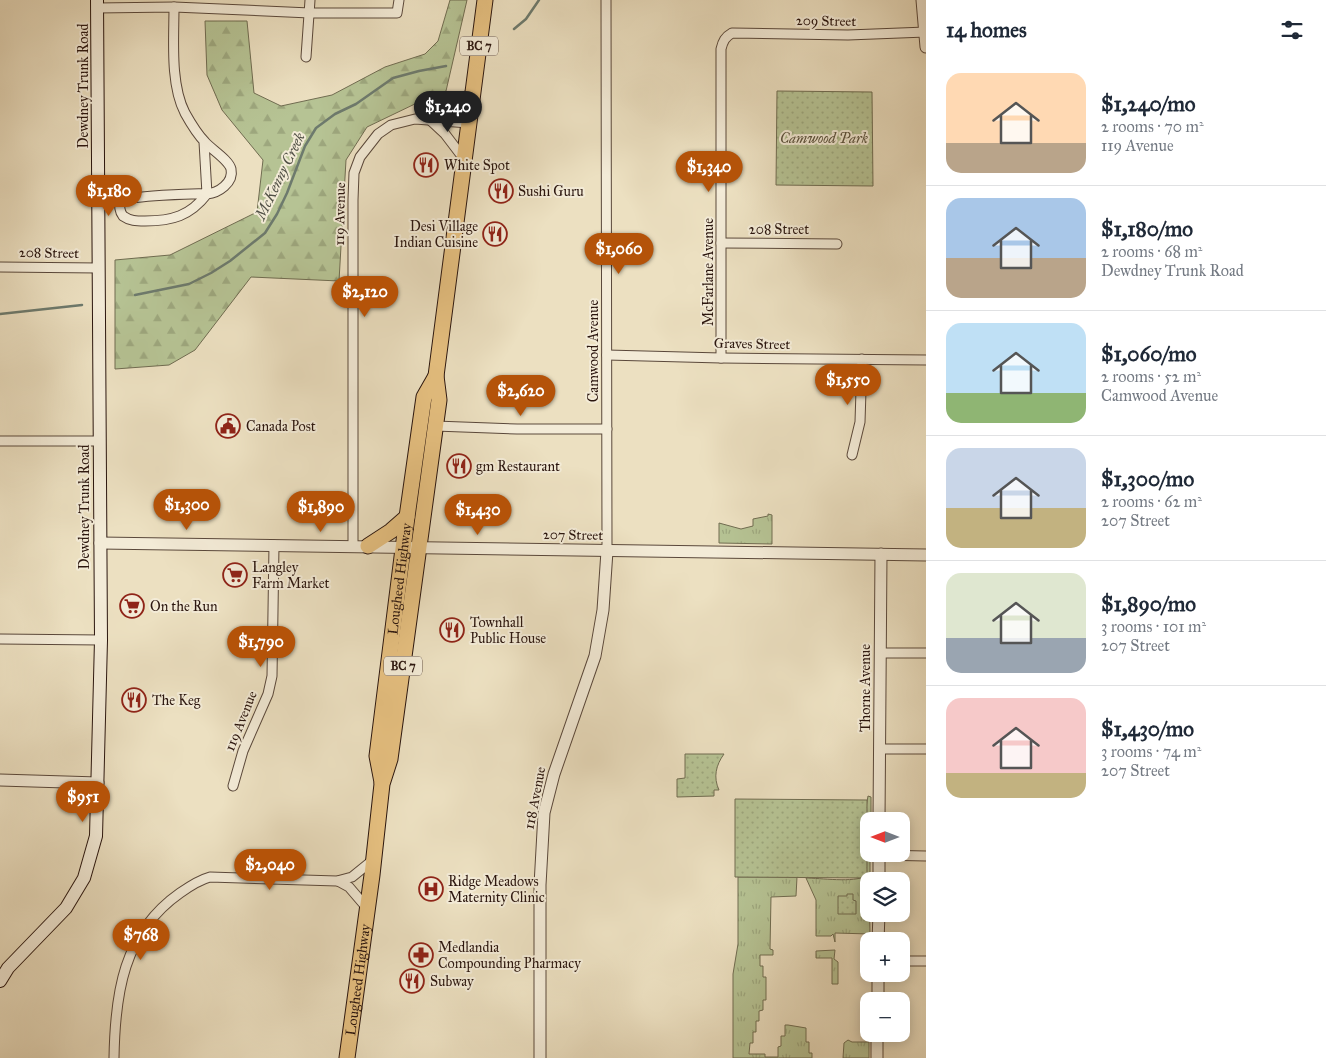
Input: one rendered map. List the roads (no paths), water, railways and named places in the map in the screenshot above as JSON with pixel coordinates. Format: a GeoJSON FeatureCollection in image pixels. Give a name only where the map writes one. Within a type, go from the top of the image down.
{"type":"FeatureCollection","features":[{"type":"Feature","properties":{"kind":"highway","name":"Lougheed Highway"},"geometry":{"type":"LineString","coordinates":[[347,1058],[374,860],[382,784],[391,751],[439,400],[436,376],[485,0]]}},
{"type":"Feature","properties":{"kind":"highway","name":"Lougheed Highway"},"geometry":{"type":"LineString","coordinates":[[382,784],[377,756],[407,516],[424,397],[436,376]]}},
{"type":"Feature","properties":{"kind":"highway"},"geometry":{"type":"LineString","coordinates":[[360,546],[391,531],[407,516]]}},
{"type":"Feature","properties":{"kind":"main road","name":"Dewdney Trunk Road"},"geometry":{"type":"LineString","coordinates":[[0,981],[8,968],[66,908],[84,878],[96,836],[100,640],[97,4]]}},
{"type":"Feature","properties":{"kind":"street"},"geometry":{"type":"LineString","coordinates":[[306,57],[310,0]]}},
{"type":"Feature","properties":{"kind":"street"},"geometry":{"type":"LineString","coordinates":[[97,4],[174,7],[206,4],[310,13],[397,13],[399,0]]}},
{"type":"Feature","properties":{"kind":"street","name":"Camwood Avenue"},"geometry":{"type":"LineString","coordinates":[[606,0],[607,551]]}},
{"type":"Feature","properties":{"kind":"street"},"geometry":{"type":"LineString","coordinates":[[922,0],[926,47]]}},
{"type":"Feature","properties":{"kind":"street"},"geometry":{"type":"LineString","coordinates":[[174,7],[177,91],[185,113],[204,142],[228,164],[231,170],[227,183],[215,193],[207,194],[138,197],[125,199],[120,202],[120,212],[132,221],[165,221],[185,213],[198,205],[207,194],[204,142]]}},
{"type":"Feature","properties":{"kind":"street","name":"209 Street"},"geometry":{"type":"LineString","coordinates":[[726,36],[732,33],[848,35],[925,32]]}},
{"type":"Feature","properties":{"kind":"street","name":"McFarlane Avenue"},"geometry":{"type":"LineString","coordinates":[[722,358],[721,49],[722,42],[726,36]]}},
{"type":"Feature","properties":{"kind":"street"},"geometry":{"type":"LineString","coordinates":[[464,159],[445,134],[430,120],[473,92]]}},
{"type":"Feature","properties":{"kind":"street","name":"119 Avenue"},"geometry":{"type":"LineString","coordinates":[[360,546],[354,173],[360,157],[378,134],[391,125],[415,119],[469,123]]}},
{"type":"Feature","properties":{"kind":"street","name":"208 Street"},"geometry":{"type":"LineString","coordinates":[[722,243],[837,244]]}},
{"type":"Feature","properties":{"kind":"street","name":"208 Street"},"geometry":{"type":"LineString","coordinates":[[0,266],[98,268]]}},
{"type":"Feature","properties":{"kind":"street","name":"Graves Street"},"geometry":{"type":"LineString","coordinates":[[607,355],[926,360]]}},
{"type":"Feature","properties":{"kind":"street"},"geometry":{"type":"LineString","coordinates":[[852,455],[860,422],[862,359]]}},
{"type":"Feature","properties":{"kind":"street"},"geometry":{"type":"LineString","coordinates":[[435,426],[518,429],[607,429]]}},
{"type":"Feature","properties":{"kind":"street"},"geometry":{"type":"LineString","coordinates":[[0,441],[99,441]]}},
{"type":"Feature","properties":{"kind":"street","name":"207 Street"},"geometry":{"type":"LineString","coordinates":[[100,543],[926,555]]}},
{"type":"Feature","properties":{"kind":"street","name":"119 Avenue"},"geometry":{"type":"LineString","coordinates":[[233,786],[243,750],[268,694],[272,676],[274,545]]}},
{"type":"Feature","properties":{"kind":"street","name":"118 Avenue"},"geometry":{"type":"LineString","coordinates":[[540,1058],[540,886],[544,813],[554,774],[595,656],[604,610],[607,551]]}},
{"type":"Feature","properties":{"kind":"street","name":"Thorne Avenue"},"geometry":{"type":"LineString","coordinates":[[879,812],[881,554]]}},
{"type":"Feature","properties":{"kind":"street"},"geometry":{"type":"LineString","coordinates":[[0,639],[100,640]]}},
{"type":"Feature","properties":{"kind":"street"},"geometry":{"type":"LineString","coordinates":[[880,653],[926,653]]}},
{"type":"Feature","properties":{"kind":"street"},"geometry":{"type":"LineString","coordinates":[[880,749],[926,749]]}},
{"type":"Feature","properties":{"kind":"street"},"geometry":{"type":"LineString","coordinates":[[0,780],[98,783]]}},
{"type":"Feature","properties":{"kind":"street"},"geometry":{"type":"LineString","coordinates":[[910,855],[926,856]]}},
{"type":"Feature","properties":{"kind":"street"},"geometry":{"type":"LineString","coordinates":[[114,1058],[117,1001],[131,954],[143,929],[169,901],[199,880],[210,877],[337,881],[352,877],[374,860]]}},
{"type":"Feature","properties":{"kind":"street"},"geometry":{"type":"LineString","coordinates":[[337,881],[349,887],[367,908]]}},
{"type":"Feature","properties":{"kind":"street"},"geometry":{"type":"LineString","coordinates":[[910,961],[926,961]]}},
{"type":"Feature","properties":{"kind":"street"},"geometry":{"type":"LineString","coordinates":[[877,1058],[878,1042]]}},
{"type":"Feature","properties":{"kind":"waterway","name":"McKenny Creek"},"geometry":{"type":"LineString","coordinates":[[514,29],[526,19],[539,0]]}},
{"type":"Feature","properties":{"kind":"waterway","name":"McKenny Creek"},"geometry":{"type":"LineString","coordinates":[[135,295],[189,284],[230,261],[265,233],[277,214],[305,146],[316,128],[335,114],[356,104],[393,78],[446,66]]}},
{"type":"Feature","properties":{"kind":"waterway","name":"McKenny Creek"},"geometry":{"type":"LineString","coordinates":[[0,314],[82,305]]}},
{"type":"Feature","properties":{"kind":"place","name":"White Spot"},"geometry":{"type":"Point","coordinates":[426,165]}},
{"type":"Feature","properties":{"kind":"place","name":"Sushi Guru"},"geometry":{"type":"Point","coordinates":[501,191]}},
{"type":"Feature","properties":{"kind":"place","name":"Desi Village Indian Cuisine"},"geometry":{"type":"Point","coordinates":[495,234]}},
{"type":"Feature","properties":{"kind":"place","name":"Canada Post"},"geometry":{"type":"Point","coordinates":[228,426]}},
{"type":"Feature","properties":{"kind":"place","name":"gm Restaurant"},"geometry":{"type":"Point","coordinates":[459,466]}},
{"type":"Feature","properties":{"kind":"place","name":"Langley Farm Market"},"geometry":{"type":"Point","coordinates":[235,575]}},
{"type":"Feature","properties":{"kind":"place","name":"On the Run"},"geometry":{"type":"Point","coordinates":[132,606]}},
{"type":"Feature","properties":{"kind":"place","name":"Townhall Public House"},"geometry":{"type":"Point","coordinates":[452,630]}},
{"type":"Feature","properties":{"kind":"place","name":"The Keg"},"geometry":{"type":"Point","coordinates":[134,700]}},
{"type":"Feature","properties":{"kind":"place","name":"Ridge Meadows Maternity Clinic"},"geometry":{"type":"Point","coordinates":[431,889]}},
{"type":"Feature","properties":{"kind":"place","name":"Medlandia Compounding Pharmacy"},"geometry":{"type":"Point","coordinates":[421,955]}},
{"type":"Feature","properties":{"kind":"place","name":"Subway"},"geometry":{"type":"Point","coordinates":[412,981]}},
{"type":"Feature","properties":{"kind":"park label","name":"Camwood Park"},"geometry":{"type":"Point","coordinates":[824,138]}}]}
